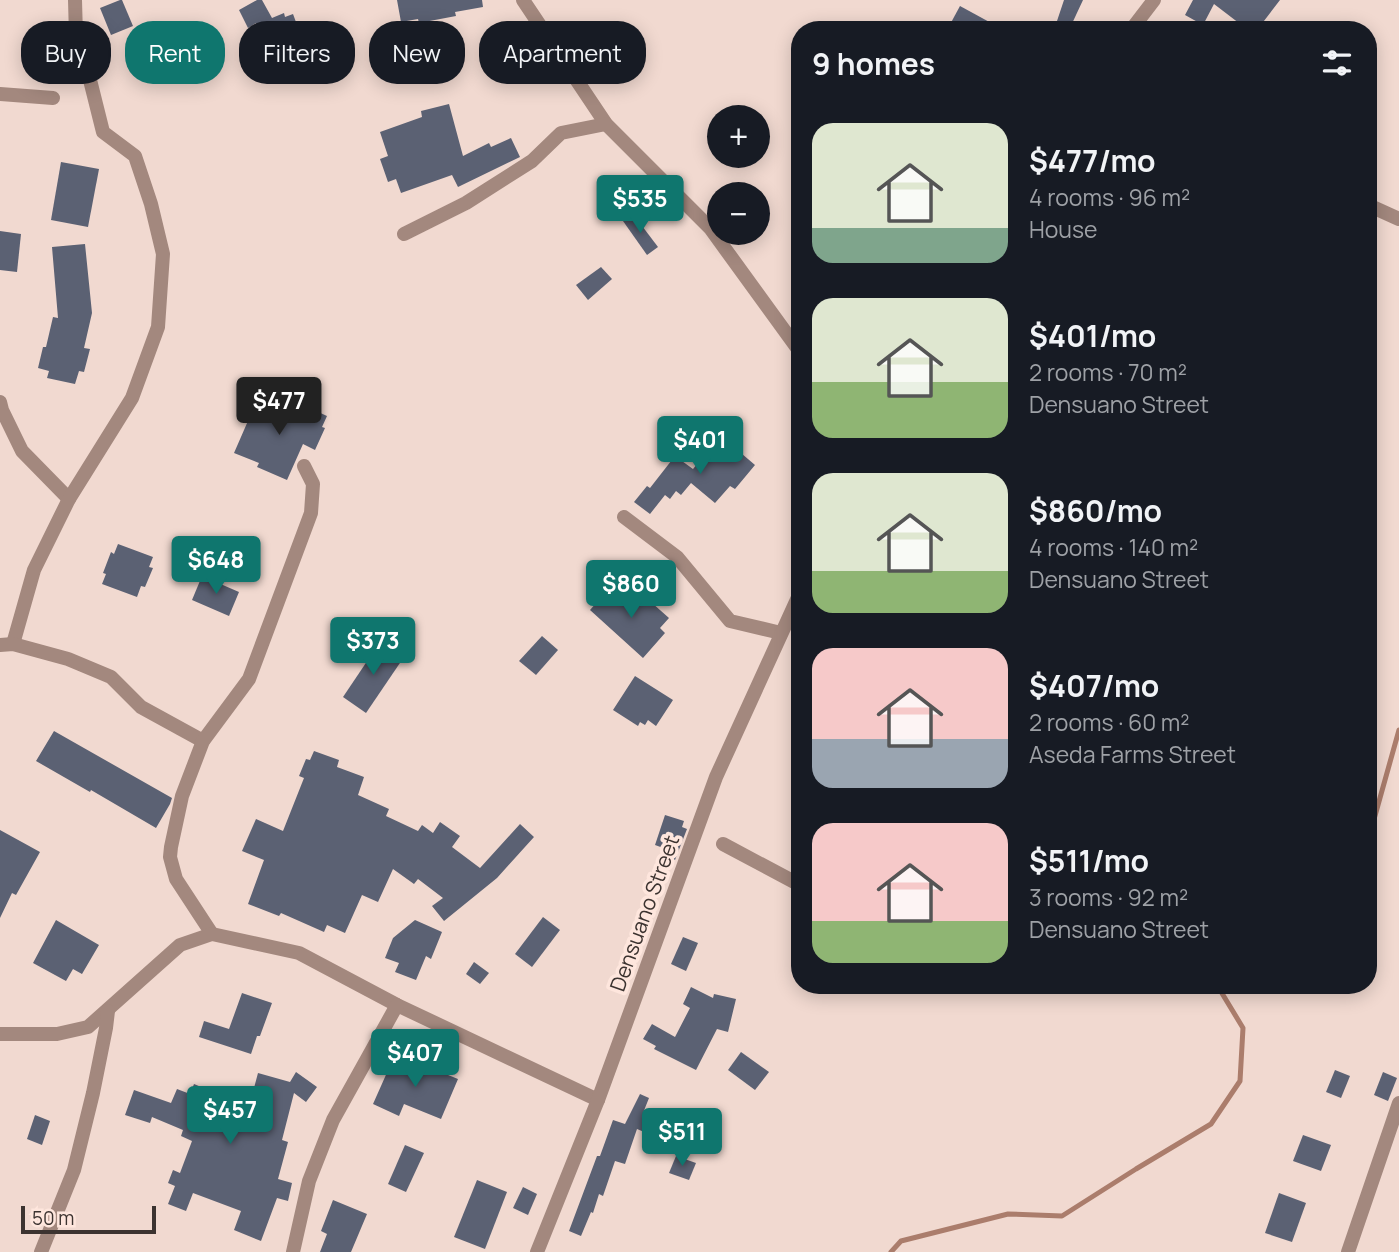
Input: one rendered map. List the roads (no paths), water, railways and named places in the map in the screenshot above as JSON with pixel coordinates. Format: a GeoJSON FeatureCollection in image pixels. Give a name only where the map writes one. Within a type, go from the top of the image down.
{"type":"FeatureCollection","features":[{"type":"Feature","properties":{"kind":"street"},"geometry":{"type":"LineString","coordinates":[[75,0],[76,36],[103,132],[135,156],[163,254],[158,327],[132,398],[69,499],[34,570],[7,645],[68,659],[111,677],[141,707],[204,741]]}},
{"type":"Feature","properties":{"kind":"street"},"geometry":{"type":"LineString","coordinates":[[523,0],[606,124],[710,228],[791,340]]}},
{"type":"Feature","properties":{"kind":"street"},"geometry":{"type":"LineString","coordinates":[[1138,21],[1154,0]]}},
{"type":"Feature","properties":{"kind":"street"},"geometry":{"type":"LineString","coordinates":[[0,94],[53,98]]}},
{"type":"Feature","properties":{"kind":"street"},"geometry":{"type":"LineString","coordinates":[[404,234],[466,204],[532,161],[561,133],[606,124]]}},
{"type":"Feature","properties":{"kind":"street"},"geometry":{"type":"LineString","coordinates":[[1377,209],[1399,219]]}},
{"type":"Feature","properties":{"kind":"street"},"geometry":{"type":"LineString","coordinates":[[0,402],[22,451],[69,499]]}},
{"type":"Feature","properties":{"kind":"street"},"geometry":{"type":"LineString","coordinates":[[212,934],[176,879],[170,857],[182,796],[204,741],[249,679],[311,513],[313,484],[304,466]]}},
{"type":"Feature","properties":{"kind":"street"},"geometry":{"type":"LineString","coordinates":[[624,517],[677,557],[730,621],[781,633]]}},
{"type":"Feature","properties":{"kind":"street","name":"Densuano Street"},"geometry":{"type":"LineString","coordinates":[[537,1252],[598,1100],[716,778],[791,612]]}},
{"type":"Feature","properties":{"kind":"street"},"geometry":{"type":"LineString","coordinates":[[723,844],[791,879]]}},
{"type":"Feature","properties":{"kind":"street"},"geometry":{"type":"LineString","coordinates":[[0,1034],[57,1034],[88,1027],[180,945],[212,934],[299,953],[397,1006],[598,1100]]}},
{"type":"Feature","properties":{"kind":"street"},"geometry":{"type":"LineString","coordinates":[[293,1252],[309,1181],[334,1120],[397,1006]]}},
{"type":"Feature","properties":{"kind":"street"},"geometry":{"type":"LineString","coordinates":[[41,1252],[74,1170],[93,1093],[108,1011]]}},
{"type":"Feature","properties":{"kind":"street"},"geometry":{"type":"LineString","coordinates":[[1348,1252],[1399,1103]]}},
{"type":"Feature","properties":{"kind":"waterway"},"geometry":{"type":"LineString","coordinates":[[1377,809],[1399,730]]}},
{"type":"Feature","properties":{"kind":"waterway"},"geometry":{"type":"LineString","coordinates":[[891,1252],[901,1241],[1008,1214],[1062,1216],[1211,1124],[1240,1081],[1243,1028],[1222,994]]}}]}
